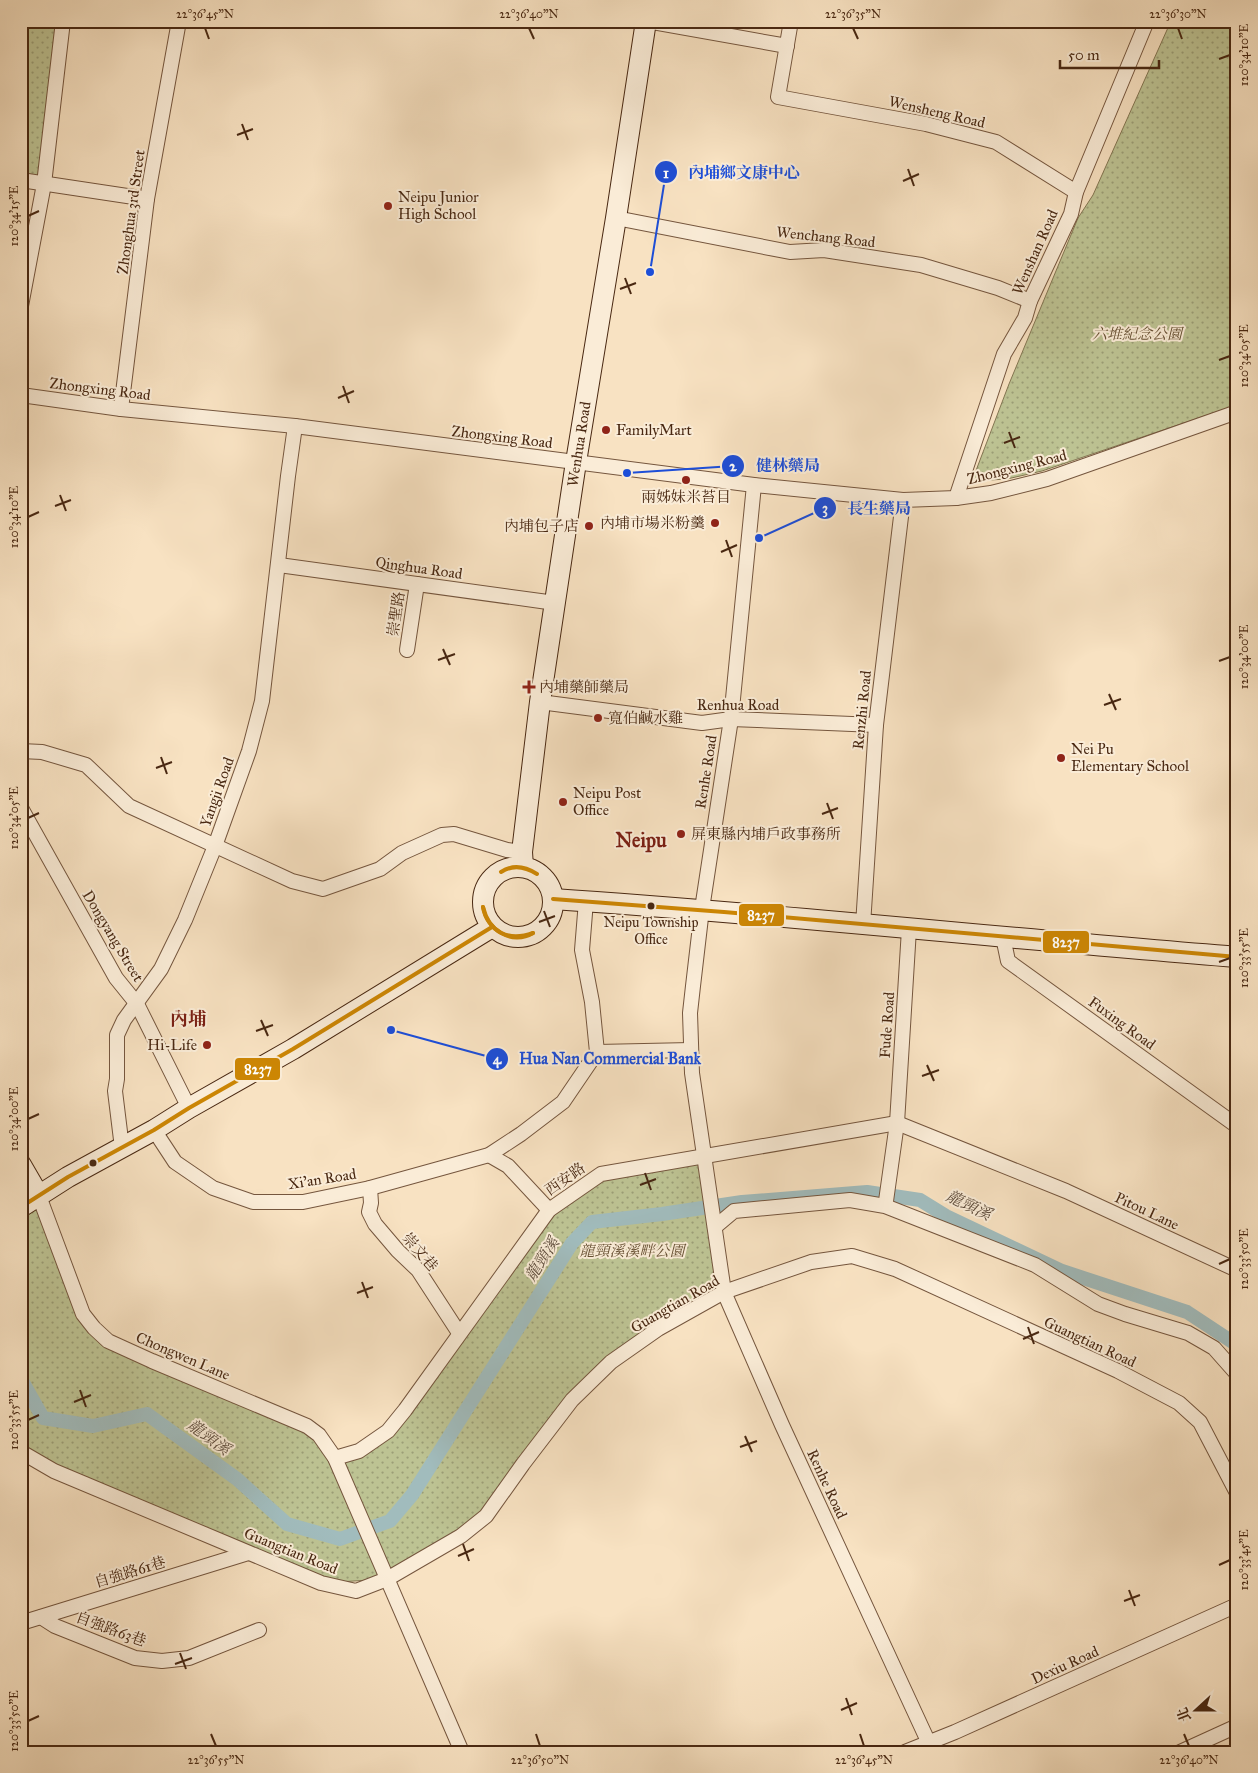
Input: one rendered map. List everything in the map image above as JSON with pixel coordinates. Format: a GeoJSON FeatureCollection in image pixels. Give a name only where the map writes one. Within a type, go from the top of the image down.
{"type":"FeatureCollection","features":[{"type":"Feature","properties":{"kind":"main road","name":"Wenhua Road"},"geometry":{"type":"LineString","coordinates":[[523,860],[540,702],[576,462],[647,21]]}},
{"type":"Feature","properties":{"kind":"main road"},"geometry":{"type":"LineString","coordinates":[[523,860],[543,878],[550,888],[553,899],[552,911],[547,923],[538,932],[527,937],[514,938],[502,935],[492,927],[482,908],[486,886],[493,877],[523,860]]}},
{"type":"Feature","properties":{"kind":"main road"},"geometry":{"type":"LineString","coordinates":[[553,899],[702,909],[863,925],[1237,957]]}},
{"type":"Feature","properties":{"kind":"main road"},"geometry":{"type":"LineString","coordinates":[[21,1208],[68,1177],[154,1130],[492,927]]}},
{"type":"Feature","properties":{"kind":"main road"},"geometry":{"type":"LineString","coordinates":[[21,1165],[39,1196]]}},
{"type":"Feature","properties":{"kind":"street"},"geometry":{"type":"LineString","coordinates":[[21,306],[44,184],[63,21]]}},
{"type":"Feature","properties":{"kind":"street","name":"Zhonghua 3rd Street"},"geometry":{"type":"LineString","coordinates":[[121,409],[147,199],[179,21]]}},
{"type":"Feature","properties":{"kind":"street"},"geometry":{"type":"LineString","coordinates":[[647,21],[787,46],[791,21]]}},
{"type":"Feature","properties":{"kind":"street","name":"Wenshan Road"},"geometry":{"type":"LineString","coordinates":[[956,498],[1004,354],[1025,318],[1030,301],[1071,214],[1076,192],[1147,21]]}},
{"type":"Feature","properties":{"kind":"street","name":"Wensheng Road"},"geometry":{"type":"LineString","coordinates":[[787,46],[778,98],[926,124],[996,142],[1076,192]]}},
{"type":"Feature","properties":{"kind":"street"},"geometry":{"type":"LineString","coordinates":[[21,180],[147,199]]}},
{"type":"Feature","properties":{"kind":"street","name":"Wenchang Road"},"geometry":{"type":"LineString","coordinates":[[616,218],[790,252],[824,250],[920,265],[998,288],[1030,301]]}},
{"type":"Feature","properties":{"kind":"street","name":"Zhongxing Road"},"geometry":{"type":"LineString","coordinates":[[21,394],[121,409],[295,426],[754,485],[903,500],[956,498],[990,493],[1047,480],[1237,412]]}},
{"type":"Feature","properties":{"kind":"street","name":"Yangji Road"},"geometry":{"type":"LineString","coordinates":[[122,1148],[115,1091],[117,1079],[117,1035],[124,1020],[165,961],[185,920],[215,846],[248,751],[262,701],[295,426]]}},
{"type":"Feature","properties":{"kind":"street","name":"Renhe Road"},"geometry":{"type":"LineString","coordinates":[[754,485],[730,719],[702,909],[690,1013],[692,1073],[724,1292],[782,1425],[931,1747]]}},
{"type":"Feature","properties":{"kind":"street","name":"Renzhi Road"},"geometry":{"type":"LineString","coordinates":[[863,925],[876,725],[903,500]]}},
{"type":"Feature","properties":{"kind":"street","name":"Qinghua Road"},"geometry":{"type":"LineString","coordinates":[[279,565],[555,604]]}},
{"type":"Feature","properties":{"kind":"street","name":"崇聖路"},"geometry":{"type":"LineString","coordinates":[[407,650],[417,584]]}},
{"type":"Feature","properties":{"kind":"street","name":"Renhua Road"},"geometry":{"type":"LineString","coordinates":[[540,702],[702,723],[730,719],[876,725]]}},
{"type":"Feature","properties":{"kind":"street"},"geometry":{"type":"LineString","coordinates":[[21,751],[42,752],[86,765],[129,806],[292,881],[323,888],[380,869],[402,853],[442,835],[454,834],[508,850],[523,860]]}},
{"type":"Feature","properties":{"kind":"street","name":"Dongyang Street"},"geometry":{"type":"LineString","coordinates":[[21,808],[116,978],[136,1004],[189,1108]]}},
{"type":"Feature","properties":{"kind":"street"},"geometry":{"type":"LineString","coordinates":[[586,901],[582,950],[592,1002],[597,1052],[691,1050]]}},
{"type":"Feature","properties":{"kind":"street","name":"Fude Road"},"geometry":{"type":"LineString","coordinates":[[886,1201],[897,1123],[909,929]]}},
{"type":"Feature","properties":{"kind":"street","name":"Fuxing Road"},"geometry":{"type":"LineString","coordinates":[[1003,937],[1008,961],[1237,1126]]}},
{"type":"Feature","properties":{"kind":"street","name":"Xi'an Road"},"geometry":{"type":"LineString","coordinates":[[154,1130],[175,1162],[213,1188],[253,1202],[303,1202],[370,1188],[489,1155],[521,1134],[563,1102],[597,1052]]}},
{"type":"Feature","properties":{"kind":"street","name":"西安路"},"geometry":{"type":"LineString","coordinates":[[335,1458],[359,1451],[388,1431],[549,1210],[600,1174],[897,1123]]}},
{"type":"Feature","properties":{"kind":"street","name":"Pitou Lane"},"geometry":{"type":"LineString","coordinates":[[897,1123],[1043,1182],[1237,1270]]}},
{"type":"Feature","properties":{"kind":"street"},"geometry":{"type":"LineString","coordinates":[[489,1155],[508,1166],[549,1210]]}},
{"type":"Feature","properties":{"kind":"street","name":"崇文巷"},"geometry":{"type":"LineString","coordinates":[[370,1188],[371,1203],[369,1212],[376,1224],[398,1251],[418,1270],[459,1333]]}},
{"type":"Feature","properties":{"kind":"street","name":"Chongwen Lane"},"geometry":{"type":"LineString","coordinates":[[39,1196],[83,1314],[108,1341],[307,1426],[319,1435],[335,1458],[462,1752]]}},
{"type":"Feature","properties":{"kind":"street"},"geometry":{"type":"LineString","coordinates":[[715,1225],[734,1211],[850,1200],[885,1206],[1035,1265],[1098,1304],[1188,1333],[1214,1348],[1237,1374]]}},
{"type":"Feature","properties":{"kind":"street","name":"Guangtian Road"},"geometry":{"type":"LineString","coordinates":[[21,1450],[54,1471],[248,1553],[321,1583],[356,1591],[387,1579],[461,1536],[486,1516],[572,1400],[611,1362],[658,1329],[724,1292],[811,1262],[852,1256],[895,1269],[1118,1371],[1180,1403],[1200,1422],[1237,1493]]}},
{"type":"Feature","properties":{"kind":"street","name":"自強路61巷"},"geometry":{"type":"LineString","coordinates":[[21,1623],[248,1553]]}},
{"type":"Feature","properties":{"kind":"street","name":"Dexiu Road"},"geometry":{"type":"LineString","coordinates":[[905,1752],[931,1747],[1237,1605]]}},
{"type":"Feature","properties":{"kind":"street","name":"自強路63巷"},"geometry":{"type":"LineString","coordinates":[[41,1617],[55,1626],[135,1658],[162,1661],[189,1658],[259,1630]]}},
{"type":"Feature","properties":{"kind":"street"},"geometry":{"type":"LineString","coordinates":[[1180,1752],[1237,1726]]}},
{"type":"Feature","properties":{"kind":"green space"},"geometry":{"type":"Polygon","coordinates":[[[21,21],[58,21],[39,178],[21,175],[21,21]]]}},
{"type":"Feature","properties":{"kind":"green space","name":"六堆紀念公園"},"geometry":{"type":"Polygon","coordinates":[[[1171,21],[1237,21],[1237,405],[1042,471],[1007,479],[972,481],[1009,384],[1078,218],[1093,195],[1171,21]]]}},
{"type":"Feature","properties":{"kind":"green space","name":"龍頸溪溪畔公園"},"geometry":{"type":"Polygon","coordinates":[[[705,1157],[724,1292],[611,1362],[486,1516],[387,1579],[321,1583],[21,1450],[21,1162],[83,1314],[108,1341],[307,1426],[335,1458],[388,1431],[549,1210],[601,1174],[705,1157]]]}},
{"type":"Feature","properties":{"kind":"waterway","name":"龍頸溪"},"geometry":{"type":"LineString","coordinates":[[21,1379],[43,1418],[93,1426],[147,1414],[237,1479],[287,1524],[340,1539],[390,1521],[412,1495],[572,1243],[592,1222],[742,1202],[867,1192],[920,1200],[946,1216],[1062,1271],[1187,1312],[1237,1345]]}},
{"type":"Feature","properties":{"kind":"transit line","name":"8237"},"geometry":{"type":"LineString","coordinates":[[501,872],[519,867],[537,874]]}},
{"type":"Feature","properties":{"kind":"transit line","name":"8237"},"geometry":{"type":"LineString","coordinates":[[553,899],[1237,957]]}},
{"type":"Feature","properties":{"kind":"transit line","name":"8237"},"geometry":{"type":"LineString","coordinates":[[483,907],[490,923],[501,933],[515,936],[533,933]]}},
{"type":"Feature","properties":{"kind":"transit line","name":"8237"},"geometry":{"type":"LineString","coordinates":[[483,907],[489,922],[501,933],[517,938],[533,933]]}},
{"type":"Feature","properties":{"kind":"transit line","name":"8237"},"geometry":{"type":"LineString","coordinates":[[21,1207],[68,1177],[154,1130],[293,1049],[492,927]]}},
{"type":"Feature","properties":{"kind":"place","name":"Neipu Junior High School"},"geometry":{"type":"Point","coordinates":[388,206]}},
{"type":"Feature","properties":{"kind":"place","name":"內埔鄉文康中心"},"geometry":{"type":"Point","coordinates":[650,272]}},
{"type":"Feature","properties":{"kind":"place","name":"FamilyMart"},"geometry":{"type":"Point","coordinates":[606,430]}},
{"type":"Feature","properties":{"kind":"place","name":"健林藥局"},"geometry":{"type":"Point","coordinates":[627,473]}},
{"type":"Feature","properties":{"kind":"place","name":"兩姊妹米苔目"},"geometry":{"type":"Point","coordinates":[686,480]}},
{"type":"Feature","properties":{"kind":"place","name":"內埔市場米粉羹"},"geometry":{"type":"Point","coordinates":[715,523]}},
{"type":"Feature","properties":{"kind":"place","name":"內埔包子店"},"geometry":{"type":"Point","coordinates":[589,526]}},
{"type":"Feature","properties":{"kind":"place","name":"長生藥局"},"geometry":{"type":"Point","coordinates":[759,538]}},
{"type":"Feature","properties":{"kind":"place","name":"內埔藥師藥局"},"geometry":{"type":"Point","coordinates":[529,687]}},
{"type":"Feature","properties":{"kind":"place","name":"寬伯鹹水雞"},"geometry":{"type":"Point","coordinates":[598,718]}},
{"type":"Feature","properties":{"kind":"place","name":"Nei Pu Elementary School"},"geometry":{"type":"Point","coordinates":[1061,758]}},
{"type":"Feature","properties":{"kind":"place","name":"Neipu Post Office"},"geometry":{"type":"Point","coordinates":[563,802]}},
{"type":"Feature","properties":{"kind":"place","name":"屏東縣內埔戶政事務所"},"geometry":{"type":"Point","coordinates":[681,834]}},
{"type":"Feature","properties":{"kind":"place","name":"Neipu Township Office"},"geometry":{"type":"Point","coordinates":[651,906]}},
{"type":"Feature","properties":{"kind":"place","name":"Hua Nan Commercial Bank"},"geometry":{"type":"Point","coordinates":[391,1030]}},
{"type":"Feature","properties":{"kind":"place","name":"Hi-Life"},"geometry":{"type":"Point","coordinates":[207,1045]}},
{"type":"Feature","properties":{"kind":"district","name":"Neipu"},"geometry":{"type":"Point","coordinates":[641,840]}},
{"type":"Feature","properties":{"kind":"district","name":"內埔"},"geometry":{"type":"Point","coordinates":[188,1019]}}]}
